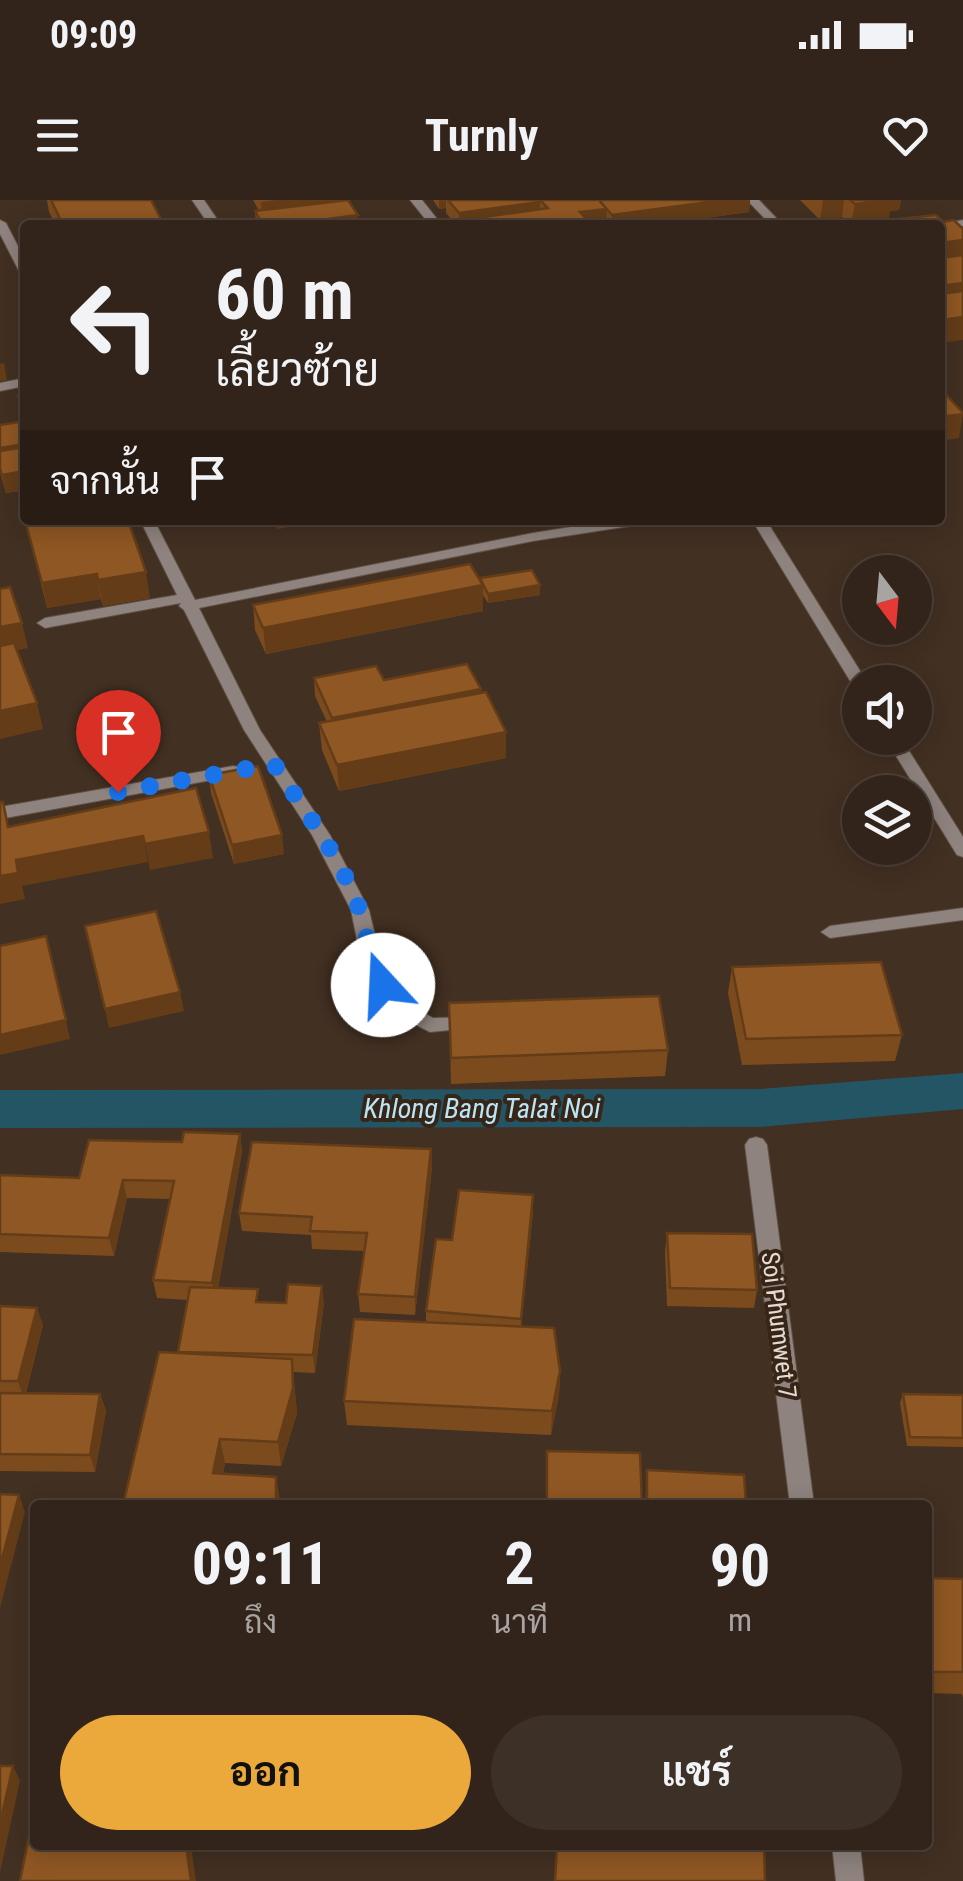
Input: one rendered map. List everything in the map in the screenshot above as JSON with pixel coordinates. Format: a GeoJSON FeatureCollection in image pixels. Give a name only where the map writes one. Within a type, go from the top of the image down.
{"type":"FeatureCollection","features":[{"type":"Feature","properties":{"kind":"street"},"geometry":{"type":"LineString","coordinates":[[416,200],[432,220]]}},
{"type":"Feature","properties":{"kind":"street"},"geometry":{"type":"LineString","coordinates":[[753,200],[772,220]]}},
{"type":"Feature","properties":{"kind":"street"},"geometry":{"type":"LineString","coordinates":[[0,223],[20,261]]}},
{"type":"Feature","properties":{"kind":"street"},"geometry":{"type":"LineString","coordinates":[[149,525],[252,730],[320,835],[360,910],[372,965],[394,1005],[430,1024],[504,1020]]}},
{"type":"Feature","properties":{"kind":"street"},"geometry":{"type":"LineString","coordinates":[[44,623],[186,602],[611,525]]}},
{"type":"Feature","properties":{"kind":"street"},"geometry":{"type":"LineString","coordinates":[[762,525],[848,665]]}},
{"type":"Feature","properties":{"kind":"street"},"geometry":{"type":"LineString","coordinates":[[904,755],[963,851]]}},
{"type":"Feature","properties":{"kind":"street"},"geometry":{"type":"LineString","coordinates":[[0,813],[274,764]]}},
{"type":"Feature","properties":{"kind":"street"},"geometry":{"type":"LineString","coordinates":[[830,932],[963,914]]}},
{"type":"Feature","properties":{"kind":"street","name":"Soi Phumwet 7"},"geometry":{"type":"LineString","coordinates":[[756,1145],[801,1500]]}},
{"type":"Feature","properties":{"kind":"street"},"geometry":{"type":"LineString","coordinates":[[847,1850],[850,1881]]}},
{"type":"Feature","properties":{"kind":"building"},"geometry":{"type":"Polygon","coordinates":[[[51,200],[151,200],[161,220],[61,220],[51,200]]]}},
{"type":"Feature","properties":{"kind":"building"},"geometry":{"type":"Polygon","coordinates":[[[348,200],[358,215],[320,220],[260,220],[255,211],[348,200]]]}},
{"type":"Feature","properties":{"kind":"building"},"geometry":{"type":"Polygon","coordinates":[[[448,200],[540,200],[540,202],[459,213],[448,200]]]}},
{"type":"Feature","properties":{"kind":"building"},"geometry":{"type":"Polygon","coordinates":[[[540,200],[599,200],[607,209],[580,212],[587,220],[470,219],[548,208],[540,200]]]}},
{"type":"Feature","properties":{"kind":"building"},"geometry":{"type":"Polygon","coordinates":[[[599,200],[724,200],[612,215],[599,200]]]}},
{"type":"Feature","properties":{"kind":"building"},"geometry":{"type":"Polygon","coordinates":[[[850,200],[887,200],[855,204],[850,200]]]}},
{"type":"Feature","properties":{"kind":"building"},"geometry":{"type":"Polygon","coordinates":[[[936,215],[941,220],[889,220],[936,215]]]}},
{"type":"Feature","properties":{"kind":"building"},"geometry":{"type":"Polygon","coordinates":[[[954,220],[963,229],[963,240],[945,242],[945,222],[954,220]]]}},
{"type":"Feature","properties":{"kind":"building"},"geometry":{"type":"Polygon","coordinates":[[[963,255],[963,283],[945,285],[945,257],[963,255]]]}},
{"type":"Feature","properties":{"kind":"building"},"geometry":{"type":"Polygon","coordinates":[[[963,291],[963,317],[945,319],[945,293],[963,291]]]}},
{"type":"Feature","properties":{"kind":"building"},"geometry":{"type":"Polygon","coordinates":[[[945,393],[963,413],[945,416],[945,393]]]}},
{"type":"Feature","properties":{"kind":"building"},"geometry":{"type":"Polygon","coordinates":[[[20,422],[20,445],[0,448],[0,425],[20,422]]]}},
{"type":"Feature","properties":{"kind":"building"},"geometry":{"type":"Polygon","coordinates":[[[20,448],[20,472],[2,475],[0,451],[20,448]]]}},
{"type":"Feature","properties":{"kind":"building"},"geometry":{"type":"Polygon","coordinates":[[[26,525],[130,525],[146,572],[98,580],[97,574],[42,583],[26,525]]]}},
{"type":"Feature","properties":{"kind":"building"},"geometry":{"type":"Polygon","coordinates":[[[470,564],[483,585],[263,628],[253,605],[470,564]]]}},
{"type":"Feature","properties":{"kind":"building"},"geometry":{"type":"Polygon","coordinates":[[[532,570],[540,585],[488,594],[480,578],[532,570]]]}},
{"type":"Feature","properties":{"kind":"building"},"geometry":{"type":"Polygon","coordinates":[[[10,587],[22,623],[0,627],[0,589],[10,587]]]}},
{"type":"Feature","properties":{"kind":"building"},"geometry":{"type":"Polygon","coordinates":[[[14,643],[37,703],[0,711],[0,646],[14,643]]]}},
{"type":"Feature","properties":{"kind":"building"},"geometry":{"type":"Polygon","coordinates":[[[467,664],[481,689],[332,718],[314,678],[376,666],[384,680],[467,664]]]}},
{"type":"Feature","properties":{"kind":"building"},"geometry":{"type":"Polygon","coordinates":[[[486,692],[506,732],[337,765],[319,723],[486,692]]]}},
{"type":"Feature","properties":{"kind":"building"},"geometry":{"type":"Polygon","coordinates":[[[258,766],[282,835],[232,845],[209,775],[258,766]]]}},
{"type":"Feature","properties":{"kind":"building"},"geometry":{"type":"Polygon","coordinates":[[[196,788],[209,832],[145,844],[143,836],[16,860],[18,873],[0,876],[0,802],[8,827],[196,788]]]}},
{"type":"Feature","properties":{"kind":"building"},"geometry":{"type":"Polygon","coordinates":[[[156,911],[180,992],[105,1009],[85,926],[156,911]]]}},
{"type":"Feature","properties":{"kind":"building"},"geometry":{"type":"Polygon","coordinates":[[[46,936],[66,1020],[0,1035],[0,946],[46,936]]]}},
{"type":"Feature","properties":{"kind":"building"},"geometry":{"type":"Polygon","coordinates":[[[881,962],[902,1035],[746,1039],[732,967],[881,962]]]}},
{"type":"Feature","properties":{"kind":"building"},"geometry":{"type":"Polygon","coordinates":[[[659,996],[668,1050],[451,1058],[449,1003],[659,996]]]}},
{"type":"Feature","properties":{"kind":"building"},"geometry":{"type":"Polygon","coordinates":[[[184,1132],[240,1134],[212,1283],[153,1280],[174,1181],[123,1180],[109,1238],[0,1234],[0,1175],[79,1178],[89,1140],[182,1142],[184,1132]]]}},
{"type":"Feature","properties":{"kind":"building"},"geometry":{"type":"Polygon","coordinates":[[[252,1142],[431,1149],[415,1297],[358,1294],[367,1233],[310,1231],[312,1217],[239,1213],[252,1142]]]}},
{"type":"Feature","properties":{"kind":"building"},"geometry":{"type":"Polygon","coordinates":[[[459,1190],[533,1195],[521,1319],[426,1311],[436,1239],[452,1240],[459,1190]]]}},
{"type":"Feature","properties":{"kind":"building"},"geometry":{"type":"Polygon","coordinates":[[[667,1233],[752,1234],[757,1290],[670,1288],[667,1233]]]}},
{"type":"Feature","properties":{"kind":"building"},"geometry":{"type":"Polygon","coordinates":[[[288,1284],[322,1286],[313,1355],[178,1352],[190,1287],[258,1289],[256,1302],[286,1303],[288,1284]]]}},
{"type":"Feature","properties":{"kind":"building"},"geometry":{"type":"Polygon","coordinates":[[[0,1306],[37,1308],[18,1381],[0,1381],[0,1306]]]}},
{"type":"Feature","properties":{"kind":"building"},"geometry":{"type":"Polygon","coordinates":[[[354,1319],[554,1328],[560,1371],[552,1411],[344,1401],[354,1319]]]}},
{"type":"Feature","properties":{"kind":"building"},"geometry":{"type":"Polygon","coordinates":[[[159,1352],[292,1359],[293,1388],[278,1442],[220,1439],[213,1473],[276,1477],[276,1500],[124,1500],[159,1352]]]}},
{"type":"Feature","properties":{"kind":"building"},"geometry":{"type":"Polygon","coordinates":[[[0,1393],[100,1394],[90,1455],[0,1454],[0,1393]]]}},
{"type":"Feature","properties":{"kind":"building"},"geometry":{"type":"Polygon","coordinates":[[[903,1394],[963,1395],[963,1438],[910,1437],[903,1394]]]}},
{"type":"Feature","properties":{"kind":"building"},"geometry":{"type":"Polygon","coordinates":[[[547,1451],[640,1453],[642,1500],[547,1500],[547,1451]]]}},
{"type":"Feature","properties":{"kind":"building"},"geometry":{"type":"Polygon","coordinates":[[[647,1470],[744,1475],[746,1500],[647,1500],[647,1470]]]}},
{"type":"Feature","properties":{"kind":"building"},"geometry":{"type":"Polygon","coordinates":[[[0,1494],[19,1495],[0,1566],[0,1494]]]}},
{"type":"Feature","properties":{"kind":"building"},"geometry":{"type":"Polygon","coordinates":[[[932,1578],[963,1579],[963,1672],[932,1672],[932,1578]]]}},
{"type":"Feature","properties":{"kind":"building"},"geometry":{"type":"Polygon","coordinates":[[[0,1766],[13,1766],[0,1823],[0,1766]]]}},
{"type":"Feature","properties":{"kind":"building"},"geometry":{"type":"Polygon","coordinates":[[[30,1831],[30,1850],[187,1850],[191,1881],[20,1881],[30,1831]]]}},
{"type":"Feature","properties":{"kind":"building"},"geometry":{"type":"Polygon","coordinates":[[[557,1850],[764,1850],[765,1881],[555,1881],[557,1850]]]}},
{"type":"Feature","properties":{"kind":"waterway","name":"Khlong Bang Talat Noi"},"geometry":{"type":"LineString","coordinates":[[0,1109],[760,1108],[963,1091]]}},
{"type":"Feature","properties":{"kind":"route"},"geometry":{"type":"LineString","coordinates":[[118,792],[274,764],[320,835],[360,910],[372,965],[383,985]]}}]}
